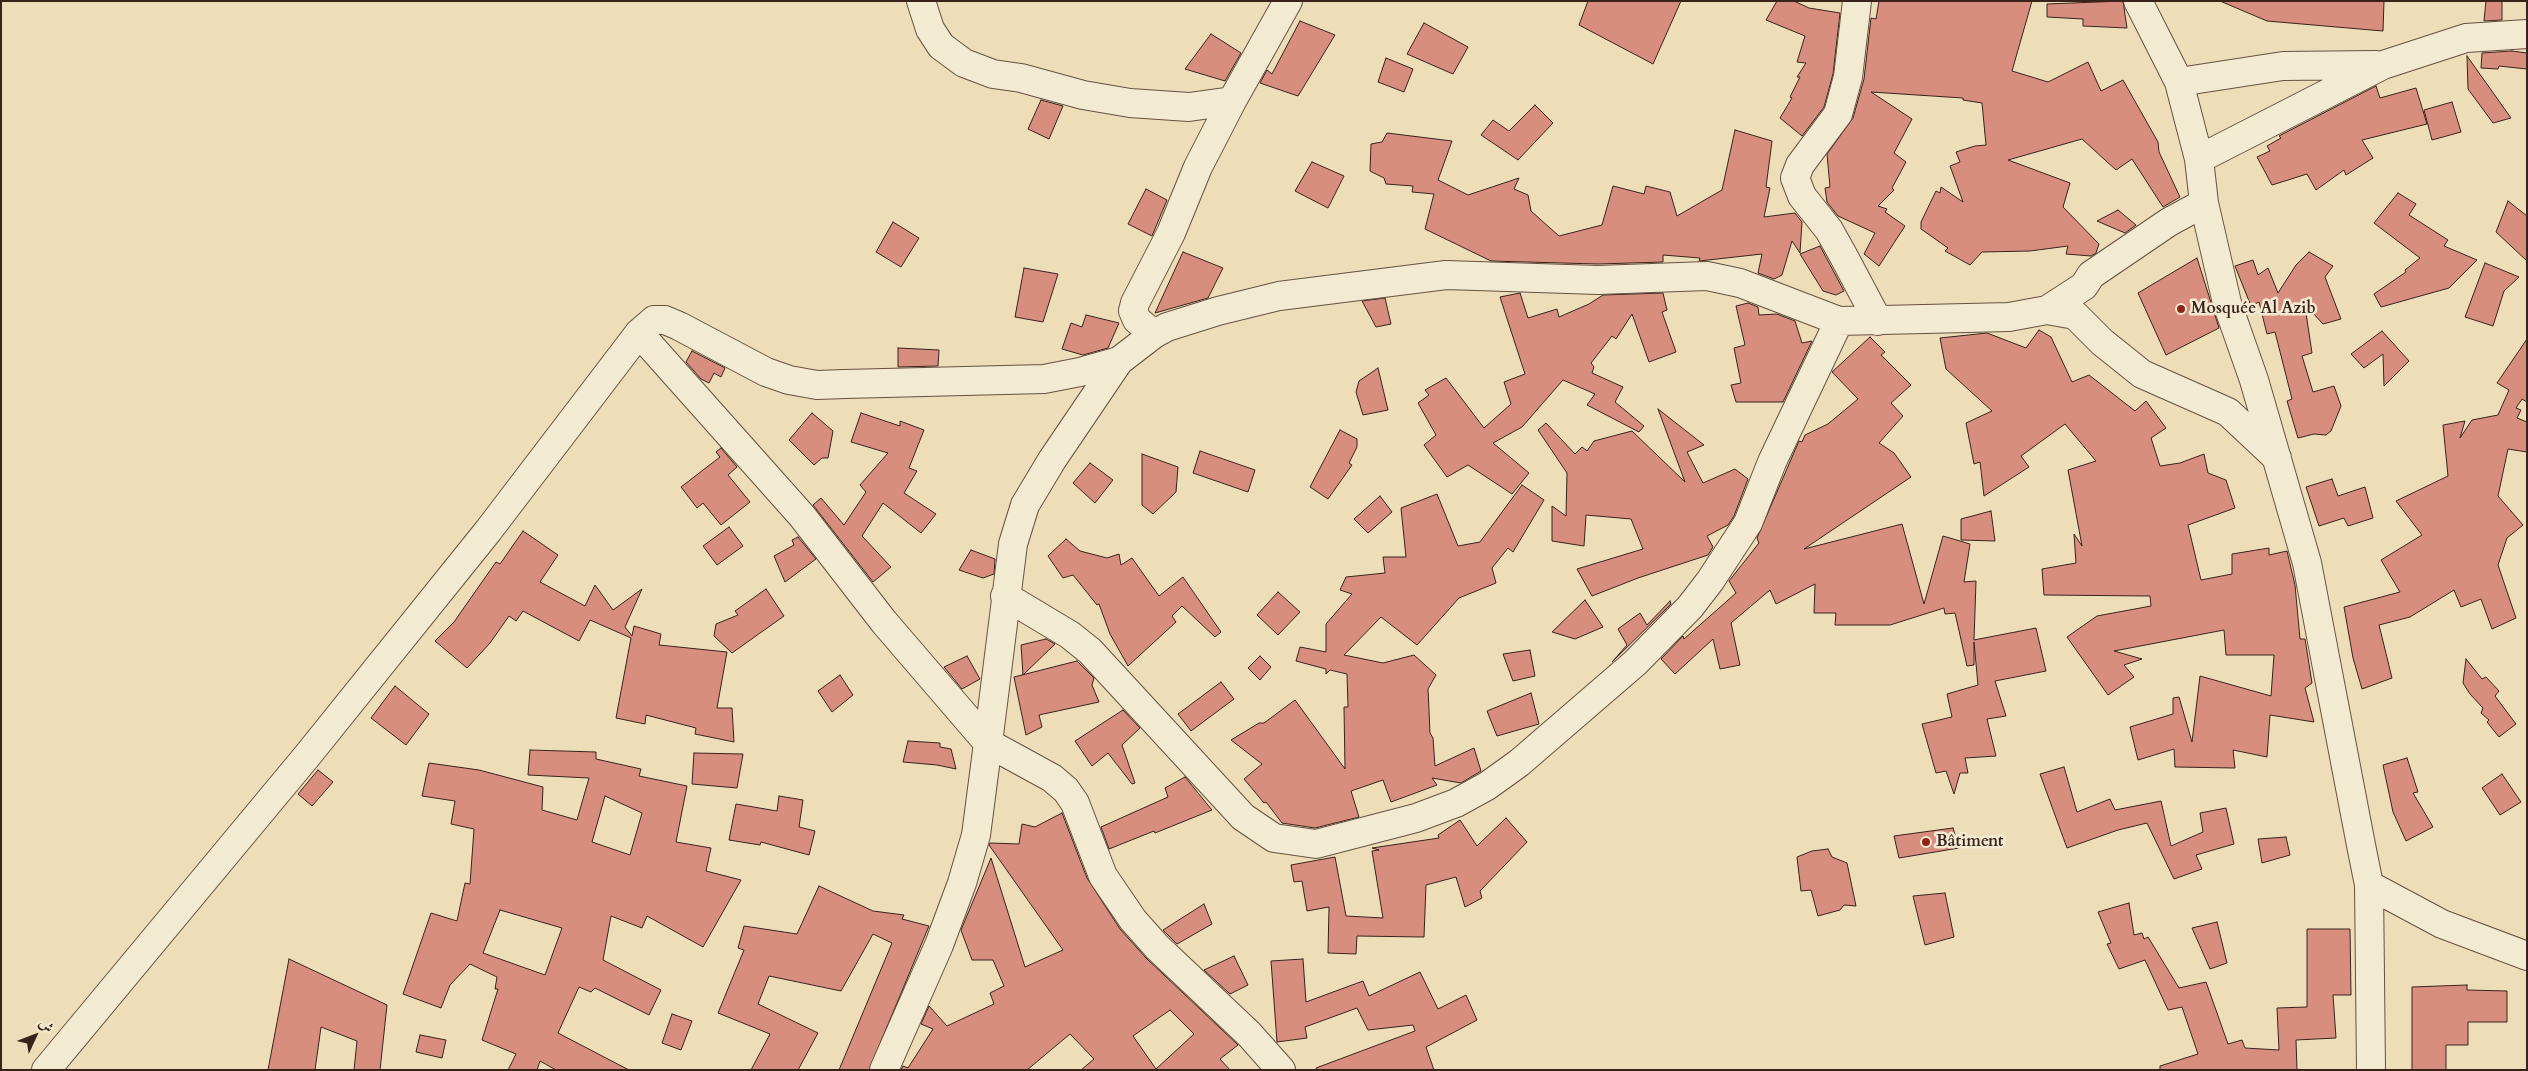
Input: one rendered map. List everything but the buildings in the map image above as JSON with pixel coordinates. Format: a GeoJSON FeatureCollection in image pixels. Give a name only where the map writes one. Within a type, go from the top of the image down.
{"type":"FeatureCollection","features":[{"type":"Feature","properties":{"kind":"street"},"geometry":{"type":"LineString","coordinates":[[921,1],[930,29],[941,46],[964,63],[992,74],[1021,78],[1083,95],[1130,103],[1189,107],[1232,101]]}},
{"type":"Feature","properties":{"kind":"street"},"geometry":{"type":"LineString","coordinates":[[1154,334],[1137,320],[1133,311],[1135,303],[1171,233],[1198,168],[1232,101],[1288,1]]}},
{"type":"Feature","properties":{"kind":"street"},"geometry":{"type":"LineString","coordinates":[[1857,1],[1848,76],[1838,114],[1800,165],[1795,178],[1802,196],[1829,230],[1844,255],[1878,321]]}},
{"type":"Feature","properties":{"kind":"street"},"geometry":{"type":"LineString","coordinates":[[2138,1],[2179,82],[2199,159],[2204,202],[2227,303],[2254,380],[2307,563],[2368,885],[2372,1070]]}},
{"type":"Feature","properties":{"kind":"street"},"geometry":{"type":"LineString","coordinates":[[2199,159],[2383,64],[2466,38],[2527,34]]}},
{"type":"Feature","properties":{"kind":"street"},"geometry":{"type":"LineString","coordinates":[[2179,82],[2283,66],[2383,64]]}},
{"type":"Feature","properties":{"kind":"street"},"geometry":{"type":"LineString","coordinates":[[2047,310],[2084,286],[2091,275],[2098,270],[2169,222],[2204,202]]}},
{"type":"Feature","properties":{"kind":"street"},"geometry":{"type":"LineString","coordinates":[[884,1070],[940,945],[962,883],[976,835],[1005,596],[1013,544],[1025,505],[1052,460],[1119,361],[1154,334],[1167,327],[1218,311],[1279,296],[1446,275],[1598,280],[1707,276],[1740,283],[1839,321],[2009,317],[2047,310],[2075,315],[2102,342],[2142,374],[2228,412],[2277,458]]}},
{"type":"Feature","properties":{"kind":"street"},"geometry":{"type":"LineString","coordinates":[[46,1070],[368,681],[488,531],[639,333],[654,320],[665,320],[766,372],[789,380],[817,384],[899,384],[1044,379],[1080,372],[1119,361]]}},
{"type":"Feature","properties":{"kind":"street"},"geometry":{"type":"LineString","coordinates":[[1005,596],[1070,635],[1090,651],[1244,817],[1274,838],[1316,844],[1416,818],[1456,803],[1488,786],[1518,763],[1634,663],[1690,607],[1710,581],[1748,523],[1772,462],[1839,321]]}},
{"type":"Feature","properties":{"kind":"street"},"geometry":{"type":"LineString","coordinates":[[639,333],[802,516],[884,622],[988,743],[1052,778],[1066,790],[1075,804],[1103,876],[1133,920],[1157,947],[1249,1034],[1281,1070]]}},
{"type":"Feature","properties":{"kind":"street"},"geometry":{"type":"LineString","coordinates":[[2368,885],[2442,924],[2527,956]]}},
{"type":"Feature","properties":{"kind":"place","name":"Mosquée Al Azib"},"geometry":{"type":"Point","coordinates":[2181,309]}},
{"type":"Feature","properties":{"kind":"place","name":"Bâtiment"},"geometry":{"type":"Point","coordinates":[1926,842]}}]}
